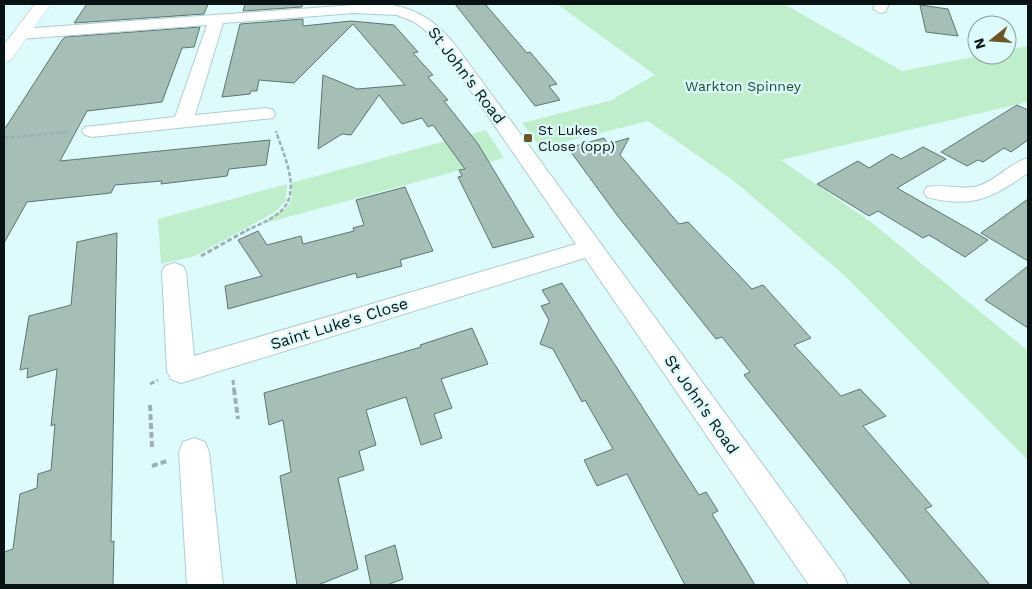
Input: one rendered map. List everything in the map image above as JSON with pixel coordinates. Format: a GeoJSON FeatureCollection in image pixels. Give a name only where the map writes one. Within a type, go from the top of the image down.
{"type":"FeatureCollection","features":[{"type":"Feature","properties":{"kind":"street"},"geometry":{"type":"LineString","coordinates":[[4,56],[43,4]]}},
{"type":"Feature","properties":{"kind":"street","name":"St John's Road"},"geometry":{"type":"LineString","coordinates":[[20,34],[373,8],[399,11],[428,22],[446,43],[830,585]]}},
{"type":"Feature","properties":{"kind":"street"},"geometry":{"type":"LineString","coordinates":[[183,122],[216,20]]}},
{"type":"Feature","properties":{"kind":"street"},"geometry":{"type":"LineString","coordinates":[[84,131],[183,122],[271,120]]}},
{"type":"Feature","properties":{"kind":"street"},"geometry":{"type":"LineString","coordinates":[[935,192],[967,195],[982,193],[990,190],[1028,164]]}},
{"type":"Feature","properties":{"kind":"street","name":"Saint Luke's Close"},"geometry":{"type":"LineString","coordinates":[[174,272],[181,370],[592,248]]}},
{"type":"Feature","properties":{"kind":"street"},"geometry":{"type":"LineString","coordinates":[[194,452],[205,585]]}},
{"type":"Feature","properties":{"kind":"path"},"geometry":{"type":"LineString","coordinates":[[201,256],[280,212],[287,203],[291,193],[290,183],[271,120]]}},
{"type":"Feature","properties":{"kind":"path"},"geometry":{"type":"LineString","coordinates":[[4,138],[84,131]]}},
{"type":"Feature","properties":{"kind":"path"},"geometry":{"type":"LineString","coordinates":[[233,380],[238,419]]}},
{"type":"Feature","properties":{"kind":"path"},"geometry":{"type":"LineString","coordinates":[[150,406],[152,447]]}},
{"type":"Feature","properties":{"kind":"green space","name":"Warkton Spinney"},"geometry":{"type":"Polygon","coordinates":[[[557,4],[784,4],[902,71],[967,58],[967,65],[1017,65],[1017,48],[1028,46],[1028,102],[781,160],[871,222],[1028,351],[1028,460],[845,276],[734,181],[648,121],[541,148],[522,123],[616,99],[614,98],[655,75],[557,4]]]}},
{"type":"Feature","properties":{"kind":"green space"},"geometry":{"type":"Polygon","coordinates":[[[486,130],[504,158],[266,223],[288,206],[292,193],[291,183],[486,130]]]}},
{"type":"Feature","properties":{"kind":"green space"},"geometry":{"type":"Polygon","coordinates":[[[287,184],[286,201],[275,212],[195,256],[161,264],[158,219],[287,184]]]}},
{"type":"Feature","properties":{"kind":"building"},"geometry":{"type":"Polygon","coordinates":[[[87,4],[208,4],[204,14],[74,23],[87,4]]]}},
{"type":"Feature","properties":{"kind":"building"},"geometry":{"type":"Polygon","coordinates":[[[245,4],[302,4],[302,7],[243,11],[245,4]]]}},
{"type":"Feature","properties":{"kind":"building"},"geometry":{"type":"Polygon","coordinates":[[[455,4],[485,4],[527,53],[530,52],[557,84],[549,86],[560,100],[535,106],[455,4]]]}},
{"type":"Feature","properties":{"kind":"building"},"geometry":{"type":"Polygon","coordinates":[[[920,5],[948,9],[958,36],[926,32],[920,5]]]}},
{"type":"Feature","properties":{"kind":"building"},"geometry":{"type":"Polygon","coordinates":[[[303,19],[303,26],[351,21],[394,25],[418,52],[413,53],[433,75],[428,77],[448,100],[444,101],[478,144],[534,237],[493,248],[458,177],[462,176],[459,170],[465,169],[433,125],[428,127],[422,118],[402,124],[379,95],[351,135],[342,134],[318,149],[323,75],[357,89],[405,85],[353,24],[294,83],[259,80],[257,91],[251,91],[250,94],[222,97],[240,24],[303,19]]]}},
{"type":"Feature","properties":{"kind":"building"},"geometry":{"type":"Polygon","coordinates":[[[200,27],[194,47],[182,48],[162,102],[87,111],[60,161],[270,140],[266,165],[229,169],[227,176],[161,184],[162,181],[115,185],[111,193],[27,202],[4,243],[4,130],[62,40],[65,37],[200,27]]]}},
{"type":"Feature","properties":{"kind":"building"},"geometry":{"type":"Polygon","coordinates":[[[1017,105],[1028,110],[1028,140],[1011,152],[1004,148],[983,162],[978,160],[967,166],[941,152],[1017,105]]]}},
{"type":"Feature","properties":{"kind":"building"},"geometry":{"type":"Polygon","coordinates":[[[604,138],[608,144],[629,138],[620,155],[679,224],[688,222],[752,289],[763,285],[811,338],[794,345],[841,396],[860,389],[886,416],[863,426],[932,506],[925,509],[990,585],[912,585],[744,375],[750,372],[722,337],[716,339],[617,215],[568,148],[604,138]]]}},
{"type":"Feature","properties":{"kind":"building"},"geometry":{"type":"Polygon","coordinates":[[[923,147],[946,159],[897,188],[988,240],[965,257],[929,235],[923,238],[878,211],[869,216],[817,184],[858,161],[869,168],[892,154],[901,159],[923,147]]]}},
{"type":"Feature","properties":{"kind":"building"},"geometry":{"type":"Polygon","coordinates":[[[405,187],[433,251],[400,260],[402,266],[357,278],[356,273],[228,309],[225,286],[262,276],[238,240],[258,231],[267,245],[301,236],[303,244],[354,231],[353,228],[364,225],[356,200],[405,187]]]}},
{"type":"Feature","properties":{"kind":"building"},"geometry":{"type":"Polygon","coordinates":[[[1028,199],[1028,261],[981,233],[1028,199]]]}},
{"type":"Feature","properties":{"kind":"building"},"geometry":{"type":"Polygon","coordinates":[[[117,233],[111,542],[114,541],[113,585],[4,585],[4,552],[13,549],[20,494],[37,488],[38,474],[51,470],[55,424],[51,426],[57,369],[27,378],[28,368],[20,370],[29,316],[71,305],[77,242],[117,233]]]}},
{"type":"Feature","properties":{"kind":"building"},"geometry":{"type":"Polygon","coordinates":[[[1028,266],[1028,328],[985,300],[1028,266]]]}},
{"type":"Feature","properties":{"kind":"building"},"geometry":{"type":"Polygon","coordinates":[[[562,283],[699,495],[706,492],[718,511],[712,514],[755,585],[685,585],[627,474],[597,486],[584,460],[613,449],[585,400],[582,402],[553,349],[540,344],[549,320],[541,306],[550,303],[542,290],[562,283]]]}},
{"type":"Feature","properties":{"kind":"building"},"geometry":{"type":"Polygon","coordinates":[[[472,328],[488,364],[441,379],[452,408],[434,414],[442,438],[421,445],[406,397],[366,410],[376,445],[359,451],[364,470],[338,478],[358,569],[318,585],[297,585],[280,476],[291,472],[283,420],[269,425],[264,393],[421,347],[420,345],[472,328]]]}},
{"type":"Feature","properties":{"kind":"building"},"geometry":{"type":"Polygon","coordinates":[[[395,545],[403,579],[387,585],[371,585],[365,556],[395,545]]]}},
{"type":"Feature","properties":{"kind":"place","name":"St Lukes Close (opp)"},"geometry":{"type":"Point","coordinates":[528,138]}}]}
